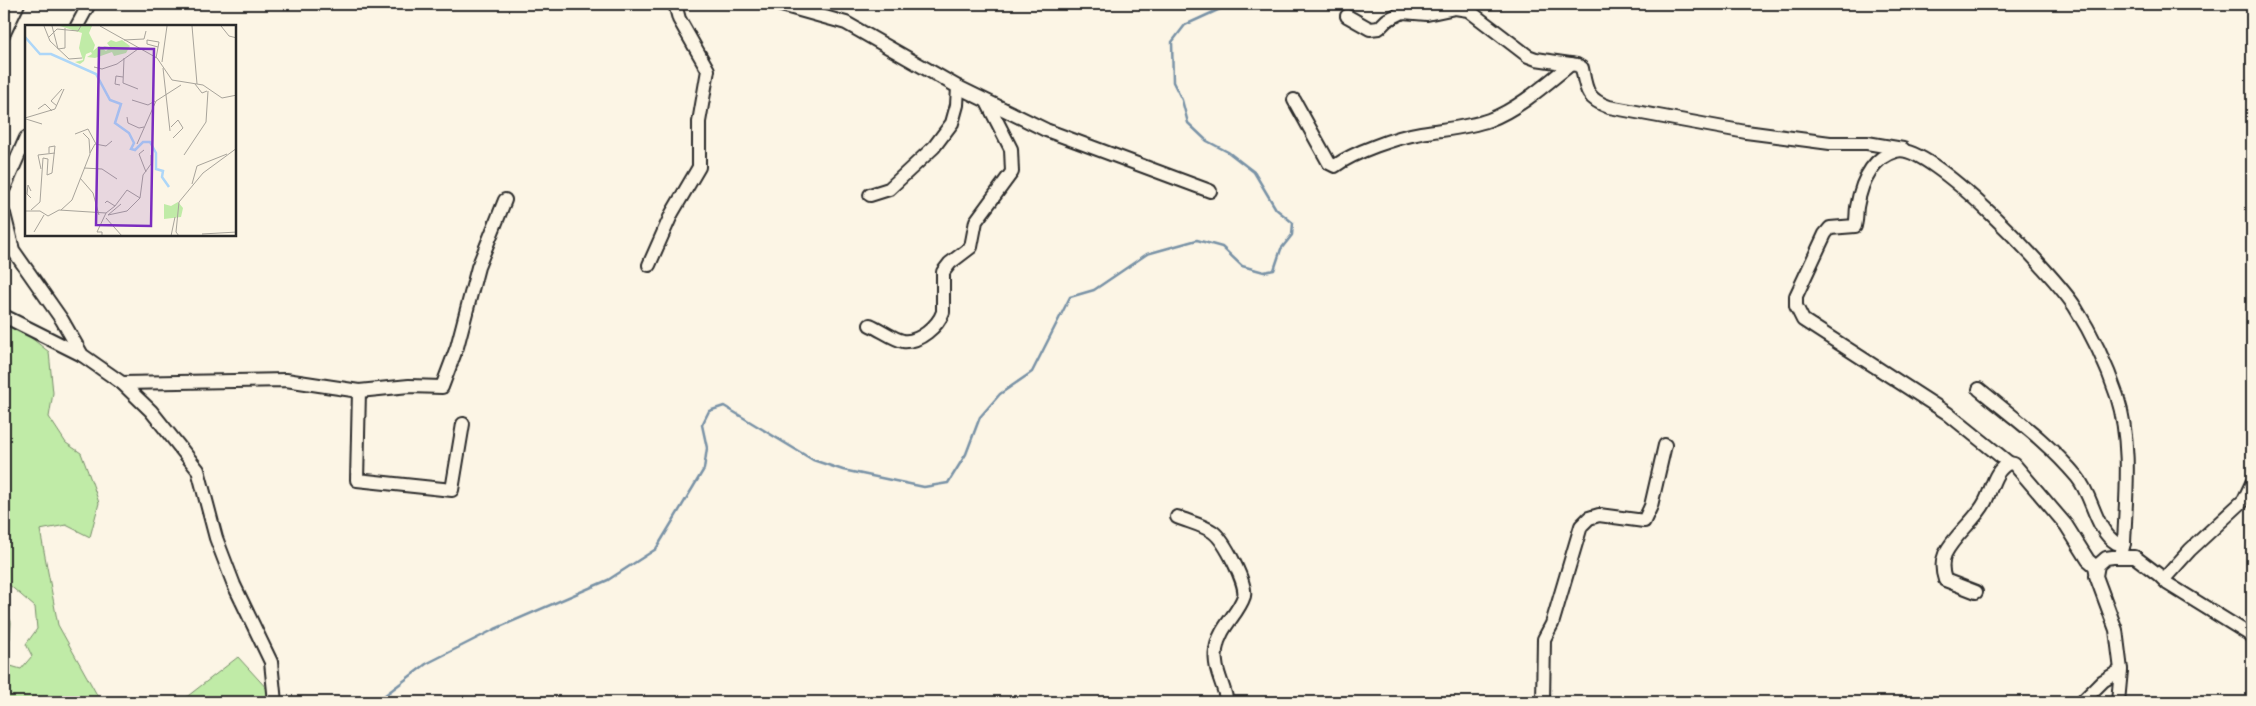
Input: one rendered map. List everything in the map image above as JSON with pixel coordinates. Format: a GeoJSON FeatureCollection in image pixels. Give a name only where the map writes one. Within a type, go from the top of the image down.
{"type":"FeatureCollection","features":[{"type":"Feature","properties":{"kind":"street"},"geometry":{"type":"LineString","coordinates":[[4,33],[18,4]]}},
{"type":"Feature","properties":{"kind":"street"},"geometry":{"type":"LineString","coordinates":[[78,25],[89,4]]}},
{"type":"Feature","properties":{"kind":"street"},"geometry":{"type":"LineString","coordinates":[[649,265],[672,213],[699,167],[699,122],[708,70],[679,19],[675,4]]}},
{"type":"Feature","properties":{"kind":"street"},"geometry":{"type":"LineString","coordinates":[[778,4],[846,23],[958,87],[1046,130],[1210,191]]}},
{"type":"Feature","properties":{"kind":"street"},"geometry":{"type":"LineString","coordinates":[[1347,16],[1370,30],[1380,28],[1387,20],[1404,12],[1427,14],[1455,8],[1468,10],[1528,56],[1536,59],[1572,64],[1582,68],[1587,92],[1595,102],[1609,107],[1746,132],[1830,143],[1867,143],[1905,149],[1950,178],[1990,211],[2018,239],[2074,306],[2093,342],[2116,394],[2126,442],[2122,549]]}},
{"type":"Feature","properties":{"kind":"street"},"geometry":{"type":"LineString","coordinates":[[1294,100],[1329,163],[1335,166],[1347,157],[1419,133],[1457,129],[1489,120],[1519,105],[1572,64]]}},
{"type":"Feature","properties":{"kind":"street"},"geometry":{"type":"LineString","coordinates":[[870,195],[889,188],[934,147],[952,123],[957,105],[958,87]]}},
{"type":"Feature","properties":{"kind":"street"},"geometry":{"type":"LineString","coordinates":[[870,324],[903,340],[921,338],[941,318],[943,312],[942,272],[950,263],[971,247],[976,221],[1012,172],[1011,149],[987,102]]}},
{"type":"Feature","properties":{"kind":"street"},"geometry":{"type":"LineString","coordinates":[[4,188],[25,140]]}},
{"type":"Feature","properties":{"kind":"street"},"geometry":{"type":"LineString","coordinates":[[1905,149],[1895,151],[1875,163],[1862,186],[1854,226],[1830,228],[1796,296],[1796,306],[1803,320],[1947,413],[2009,463],[2014,464],[2066,526],[2088,560],[2096,566],[2116,630],[2121,670],[2118,702]]}},
{"type":"Feature","properties":{"kind":"street"},"geometry":{"type":"LineString","coordinates":[[122,383],[286,380],[359,391],[409,386],[442,387],[457,347],[478,267],[505,200]]}},
{"type":"Feature","properties":{"kind":"street"},"geometry":{"type":"LineString","coordinates":[[4,214],[13,250],[62,320],[82,355]]}},
{"type":"Feature","properties":{"kind":"street"},"geometry":{"type":"LineString","coordinates":[[4,316],[82,355],[122,383],[151,411],[198,470],[216,538],[234,585],[271,662],[275,702]]}},
{"type":"Feature","properties":{"kind":"street"},"geometry":{"type":"LineString","coordinates":[[1979,389],[2040,438],[2079,478],[2107,534],[2122,549],[2164,579],[2168,584],[2252,636]]}},
{"type":"Feature","properties":{"kind":"street"},"geometry":{"type":"LineString","coordinates":[[359,391],[357,480],[452,490],[463,424]]}},
{"type":"Feature","properties":{"kind":"street"},"geometry":{"type":"LineString","coordinates":[[1543,702],[1544,639],[1552,624],[1581,526],[1589,518],[1599,515],[1644,521],[1651,506],[1665,445]]}},
{"type":"Feature","properties":{"kind":"street"},"geometry":{"type":"LineString","coordinates":[[1976,592],[1945,580],[1942,563],[1959,533],[1985,503],[1996,477],[2009,463]]}},
{"type":"Feature","properties":{"kind":"street"},"geometry":{"type":"LineString","coordinates":[[2164,579],[2190,550],[2244,500],[2252,483]]}},
{"type":"Feature","properties":{"kind":"street"},"geometry":{"type":"LineString","coordinates":[[1177,517],[1213,532],[1226,548],[1244,588],[1244,596],[1223,629],[1216,650],[1215,667],[1226,702]]}},
{"type":"Feature","properties":{"kind":"street"},"geometry":{"type":"LineString","coordinates":[[2096,571],[2098,565],[2106,558],[2122,549]]}},
{"type":"Feature","properties":{"kind":"street"},"geometry":{"type":"LineString","coordinates":[[2082,702],[2103,681],[2121,670]]}},
{"type":"Feature","properties":{"kind":"green space"},"geometry":{"type":"Polygon","coordinates":[[[4,322],[20,329],[49,352],[53,393],[49,417],[66,443],[81,453],[99,503],[90,537],[66,525],[40,530],[58,625],[101,702],[4,702],[4,664],[21,669],[32,656],[26,644],[37,629],[35,607],[7,583],[4,590],[4,322]]]}},
{"type":"Feature","properties":{"kind":"green space"},"geometry":{"type":"Polygon","coordinates":[[[4,606],[11,622],[10,639],[4,640],[4,606]]]}},
{"type":"Feature","properties":{"kind":"green space"},"geometry":{"type":"Polygon","coordinates":[[[238,657],[269,691],[270,702],[186,702],[184,699],[238,657]]]}},
{"type":"Feature","properties":{"kind":"waterway"},"geometry":{"type":"LineString","coordinates":[[376,702],[426,664],[495,629],[608,580],[656,549],[704,469],[707,448],[702,425],[709,411],[724,406],[813,460],[843,470],[924,487],[948,483],[966,454],[980,417],[1000,394],[1032,372],[1070,297],[1094,290],[1147,254],[1197,240],[1222,247],[1242,266],[1264,272],[1274,270],[1281,249],[1292,235],[1293,223],[1276,209],[1254,172],[1228,152],[1207,141],[1188,123],[1182,100],[1173,82],[1172,42],[1185,25],[1231,4]]}}]}
